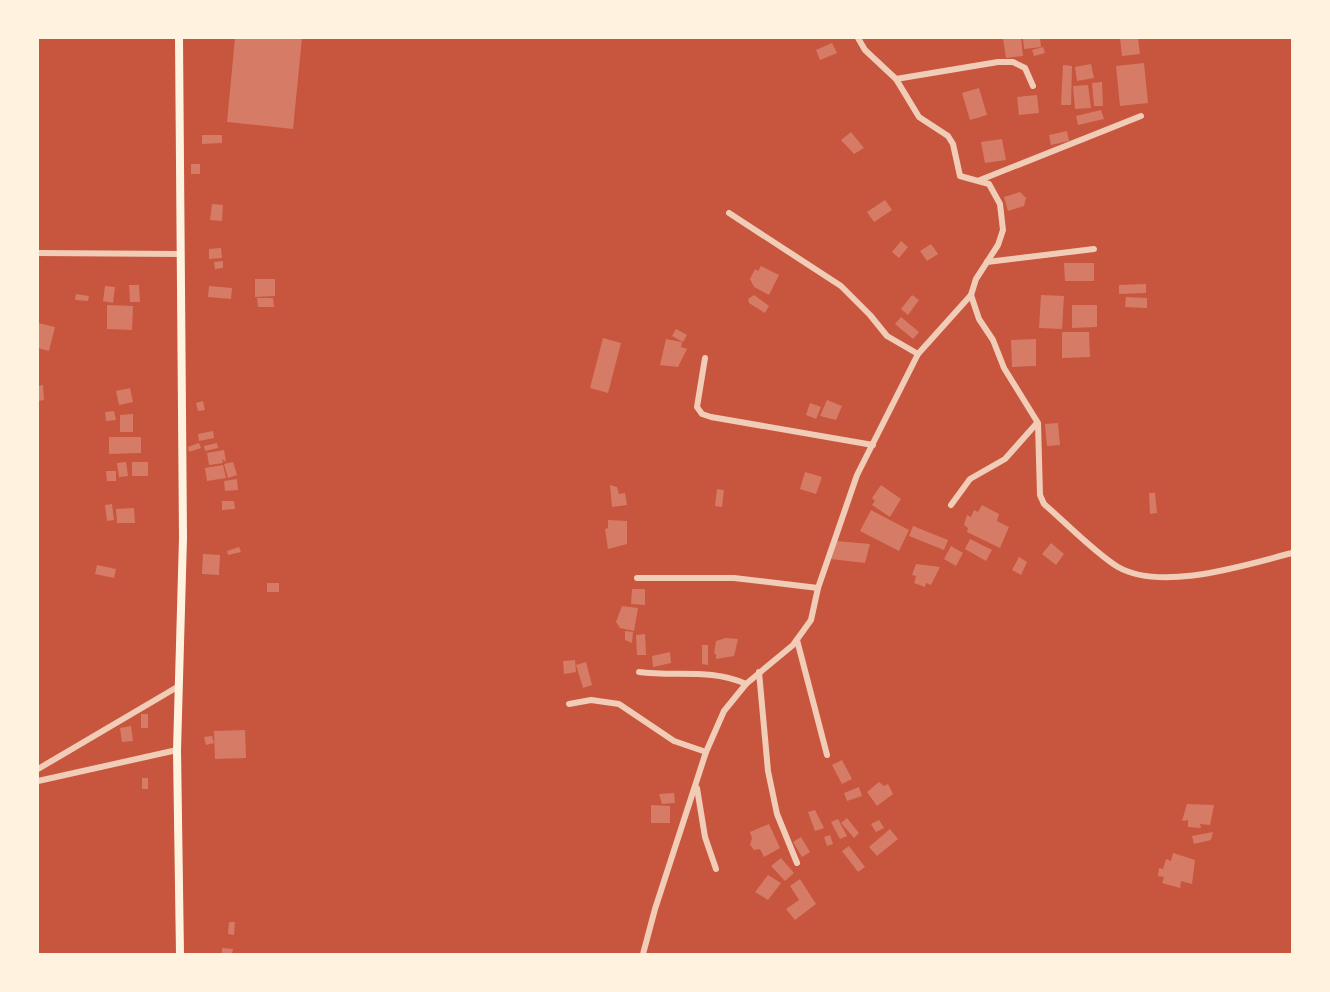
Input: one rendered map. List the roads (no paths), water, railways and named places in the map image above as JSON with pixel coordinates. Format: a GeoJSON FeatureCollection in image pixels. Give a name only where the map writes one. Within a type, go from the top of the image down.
{"type":"FeatureCollection","features":[{"type":"Feature","properties":{"kind":"main road"},"geometry":{"type":"LineString","coordinates":[[179,38],[183,538],[181,685],[177,750],[180,954]]}},
{"type":"Feature","properties":{"kind":"street"},"geometry":{"type":"LineString","coordinates":[[643,954],[655,909],[706,752],[724,711],[746,684],[797,640],[811,620],[818,588],[857,475],[918,354],[971,295],[976,279],[998,245],[1002,230],[1000,204],[989,184],[960,176],[954,144],[948,136],[919,117],[896,79],[865,50],[858,38]]}},
{"type":"Feature","properties":{"kind":"street"},"geometry":{"type":"LineString","coordinates":[[896,79],[998,62],[1012,62],[1025,68],[1034,86]]}},
{"type":"Feature","properties":{"kind":"street"},"geometry":{"type":"LineString","coordinates":[[979,180],[1141,116]]}},
{"type":"Feature","properties":{"kind":"street"},"geometry":{"type":"LineString","coordinates":[[729,213],[841,286],[887,336],[918,354]]}},
{"type":"Feature","properties":{"kind":"street"},"geometry":{"type":"LineString","coordinates":[[987,262],[1094,249]]}},
{"type":"Feature","properties":{"kind":"street"},"geometry":{"type":"LineString","coordinates":[[38,253],[180,254]]}},
{"type":"Feature","properties":{"kind":"street"},"geometry":{"type":"LineString","coordinates":[[971,295],[979,319],[993,340],[1005,368],[1038,423],[1040,495],[1044,504],[1117,567],[1146,578],[1214,573],[1293,553]]}},
{"type":"Feature","properties":{"kind":"street"},"geometry":{"type":"LineString","coordinates":[[705,358],[697,407],[702,414],[873,445]]}},
{"type":"Feature","properties":{"kind":"street"},"geometry":{"type":"LineString","coordinates":[[951,505],[970,479],[1005,459],[1038,423]]}},
{"type":"Feature","properties":{"kind":"street"},"geometry":{"type":"LineString","coordinates":[[637,578],[734,578],[818,588]]}},
{"type":"Feature","properties":{"kind":"street"},"geometry":{"type":"LineString","coordinates":[[797,640],[827,755]]}},
{"type":"Feature","properties":{"kind":"street"},"geometry":{"type":"LineString","coordinates":[[639,672],[665,675],[689,672],[730,677],[746,684]]}},
{"type":"Feature","properties":{"kind":"street"},"geometry":{"type":"LineString","coordinates":[[759,672],[770,782],[777,814],[797,863]]}},
{"type":"Feature","properties":{"kind":"street"},"geometry":{"type":"LineString","coordinates":[[38,769],[181,685]]}},
{"type":"Feature","properties":{"kind":"street"},"geometry":{"type":"LineString","coordinates":[[569,704],[591,700],[620,704],[674,741],[706,752]]}},
{"type":"Feature","properties":{"kind":"street"},"geometry":{"type":"LineString","coordinates":[[38,781],[177,750]]}},
{"type":"Feature","properties":{"kind":"street"},"geometry":{"type":"LineString","coordinates":[[696,784],[705,837],[716,869]]}}]}
